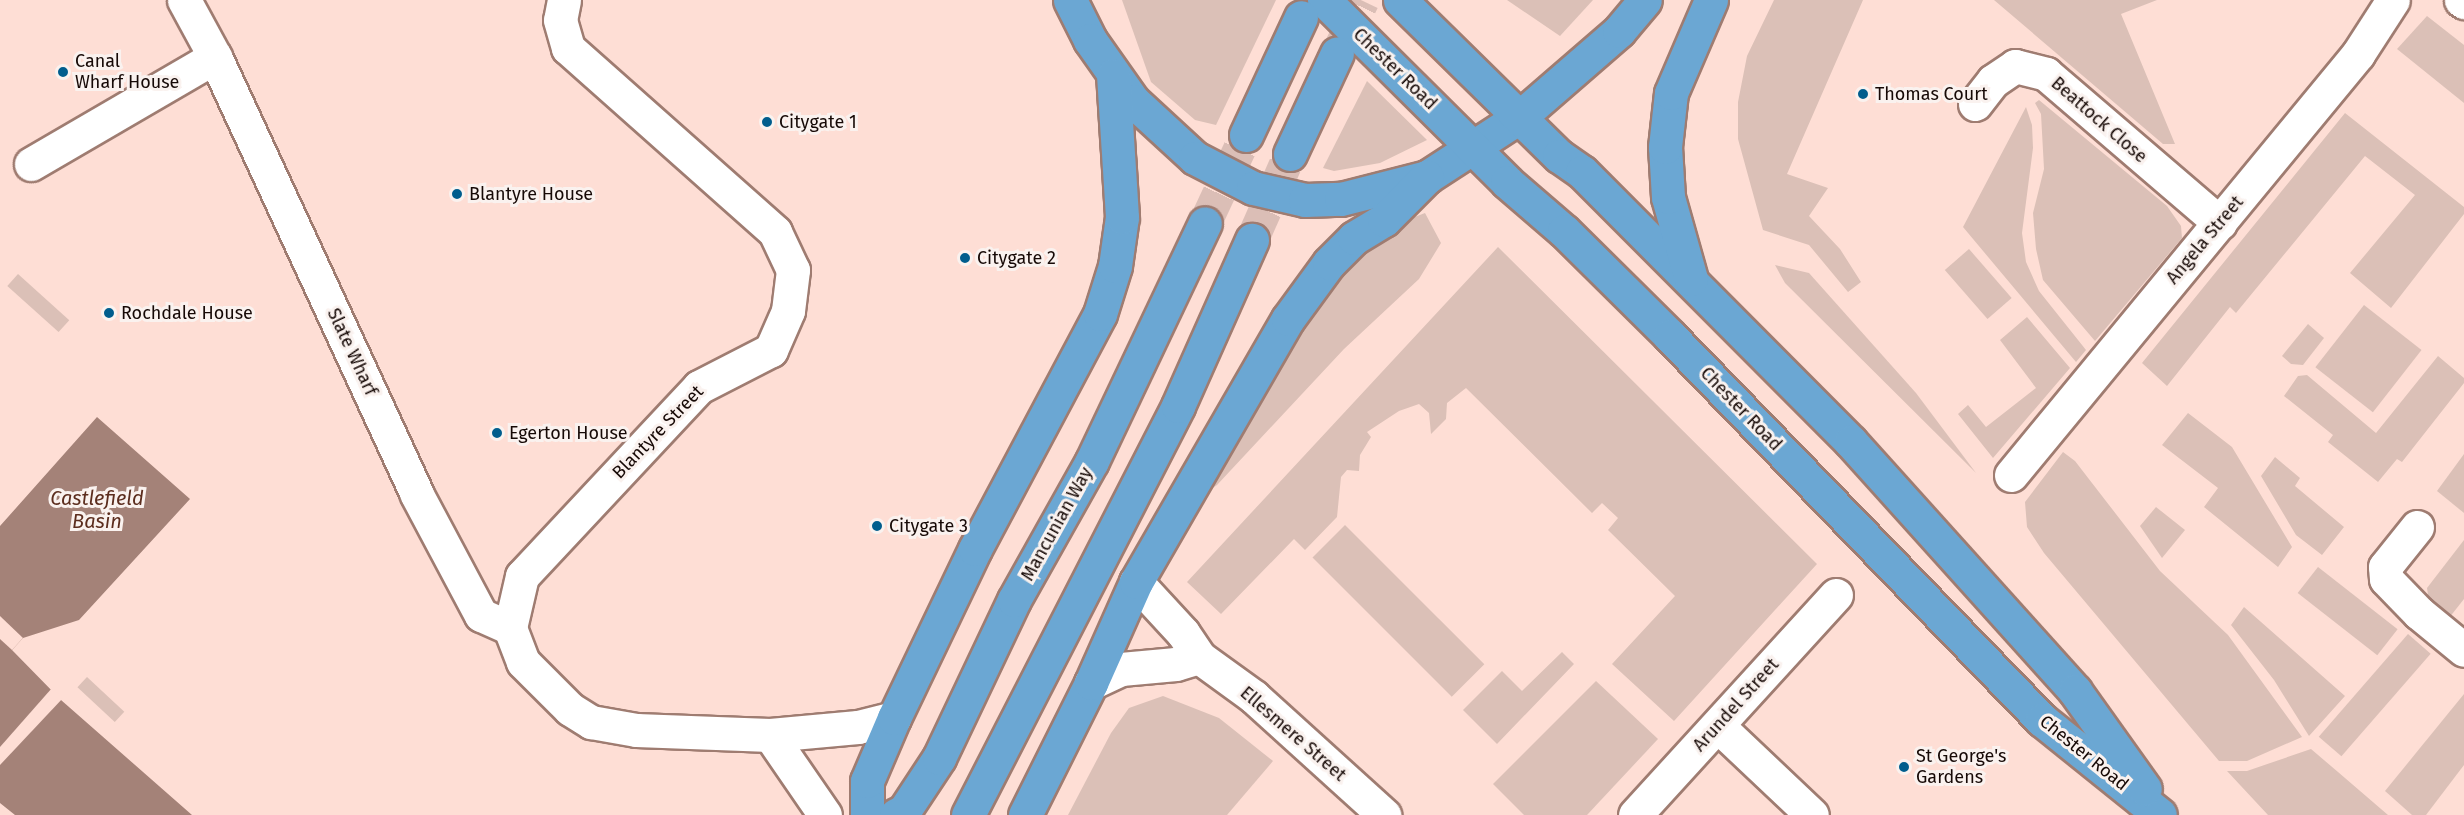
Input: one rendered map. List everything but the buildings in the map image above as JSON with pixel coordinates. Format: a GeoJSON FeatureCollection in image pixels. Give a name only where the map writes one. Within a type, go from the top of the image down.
{"type":"FeatureCollection","features":[{"type":"Feature","properties":{"kind":"highway"},"geometry":{"type":"LineString","coordinates":[[1070,0],[1113,75],[1147,116],[1196,158],[1253,188],[1305,200],[1341,199],[1427,177]]}},
{"type":"Feature","properties":{"kind":"highway","name":"Chester Road"},"geometry":{"type":"LineString","coordinates":[[1400,0],[1521,116],[1851,442],[2075,691],[2162,815]]}},
{"type":"Feature","properties":{"kind":"highway"},"geometry":{"type":"LineString","coordinates":[[1025,815],[1091,683],[1136,582],[1307,290],[1354,238],[1384,220],[1427,177],[1521,116],[1619,31],[1645,0]]}},
{"type":"Feature","properties":{"kind":"highway","name":"Chester Road"},"geometry":{"type":"LineString","coordinates":[[1692,284],[1672,219],[1665,177],[1671,93],[1711,0]]}},
{"type":"Feature","properties":{"kind":"highway"},"geometry":{"type":"LineString","coordinates":[[1245,135],[1312,9]]}},
{"type":"Feature","properties":{"kind":"highway","name":"Chester Road"},"geometry":{"type":"LineString","coordinates":[[1312,9],[1474,146],[1507,182],[1564,231],[1670,336],[2042,720],[2162,815]]}},
{"type":"Feature","properties":{"kind":"highway"},"geometry":{"type":"LineString","coordinates":[[1290,154],[1337,53]]}},
{"type":"Feature","properties":{"kind":"highway"},"geometry":{"type":"LineString","coordinates":[[867,815],[867,781],[894,718],[975,549],[1100,314],[1115,266],[1122,217],[1113,75]]}},
{"type":"Feature","properties":{"kind":"highway","name":"Mancunian Way"},"geometry":{"type":"LineString","coordinates":[[896,815],[904,811],[939,758],[1014,600],[1092,460],[1205,224]]}},
{"type":"Feature","properties":{"kind":"highway"},"geometry":{"type":"LineString","coordinates":[[968,815],[1178,406],[1252,240]]}},
{"type":"Feature","properties":{"kind":"street","name":"Slate Wharf"},"geometry":{"type":"LineString","coordinates":[[184,0],[215,57],[416,493],[481,615],[510,628]]}},
{"type":"Feature","properties":{"kind":"street","name":"Blantyre Street"},"geometry":{"type":"LineString","coordinates":[[510,628],[522,576],[699,387],[726,370],[751,363],[771,350],[788,311],[793,270],[775,232],[568,48],[560,20],[564,0]]}},
{"type":"Feature","properties":{"kind":"street","name":"Angela Street"},"geometry":{"type":"LineString","coordinates":[[2011,476],[2358,54],[2393,0]]}},
{"type":"Feature","properties":{"kind":"street"},"geometry":{"type":"LineString","coordinates":[[31,164],[215,57]]}},
{"type":"Feature","properties":{"kind":"street","name":"Beattock Close"},"geometry":{"type":"LineString","coordinates":[[1975,104],[1993,81],[2015,66],[2046,74],[2220,223]]}},
{"type":"Feature","properties":{"kind":"street"},"geometry":{"type":"LineString","coordinates":[[2417,527],[2385,567],[2386,579],[2419,613],[2464,650]]}},
{"type":"Feature","properties":{"kind":"street","name":"Ellesmere Street"},"geometry":{"type":"LineString","coordinates":[[1136,582],[1183,633],[1199,657],[1254,697],[1384,815]]}},
{"type":"Feature","properties":{"kind":"street","name":"Arundel Street"},"geometry":{"type":"LineString","coordinates":[[1635,815],[1836,595]]}},
{"type":"Feature","properties":{"kind":"street"},"geometry":{"type":"LineString","coordinates":[[510,628],[523,662],[570,709],[591,722],[636,730],[770,735],[858,727],[894,718]]}},
{"type":"Feature","properties":{"kind":"street"},"geometry":{"type":"LineString","coordinates":[[1091,683],[1121,669],[1176,664],[1199,657]]}},
{"type":"Feature","properties":{"kind":"street"},"geometry":{"type":"LineString","coordinates":[[1718,726],[1812,815]]}},
{"type":"Feature","properties":{"kind":"street"},"geometry":{"type":"LineString","coordinates":[[770,735],[825,815]]}},
{"type":"Feature","properties":{"kind":"shaded area"},"geometry":{"type":"Polygon","coordinates":[[[1122,0],[1276,0],[1216,125],[1195,120],[1151,82],[1122,0]]]}},
{"type":"Feature","properties":{"kind":"shaded area"},"geometry":{"type":"Polygon","coordinates":[[[1507,0],[1593,0],[1560,36],[1507,0]]]}},
{"type":"Feature","properties":{"kind":"shaded area"},"geometry":{"type":"Polygon","coordinates":[[[1774,0],[1863,0],[1787,174],[1828,188],[1809,216],[1840,249],[1861,282],[1848,292],[1809,245],[1763,230],[1738,139],[1738,102],[1747,56],[1774,0]]]}},
{"type":"Feature","properties":{"kind":"shaded area"},"geometry":{"type":"Polygon","coordinates":[[[1994,0],[2157,0],[2121,14],[2175,144],[2163,144],[1994,0]]]}},
{"type":"Feature","properties":{"kind":"shaded area"},"geometry":{"type":"Polygon","coordinates":[[[2427,16],[2464,45],[2464,103],[2397,49],[2427,16]]]}},
{"type":"Feature","properties":{"kind":"shaded area"},"geometry":{"type":"Polygon","coordinates":[[[1367,81],[1427,140],[1380,163],[1334,171],[1323,168],[1367,81]]]}},
{"type":"Feature","properties":{"kind":"shaded area"},"geometry":{"type":"Polygon","coordinates":[[[2039,100],[2167,206],[2181,226],[2182,238],[2095,341],[2043,280],[2036,249],[2033,213],[2044,169],[2041,114],[2035,103],[2039,100]]]}},
{"type":"Feature","properties":{"kind":"shaded area"},"geometry":{"type":"Polygon","coordinates":[[[2026,107],[2032,125],[2033,148],[2022,233],[2026,262],[2039,291],[2086,350],[2076,362],[1963,227],[2026,107]]]}},
{"type":"Feature","properties":{"kind":"shaded area"},"geometry":{"type":"Polygon","coordinates":[[[2345,113],[2464,207],[2464,214],[2391,308],[2350,273],[2415,195],[2365,156],[2236,313],[2230,307],[2167,386],[2142,363],[2345,113]]]}},
{"type":"Feature","properties":{"kind":"shaded area"},"geometry":{"type":"Polygon","coordinates":[[[1425,213],[1441,243],[1419,279],[1344,349],[1217,485],[1191,503],[1306,313],[1352,258],[1399,223],[1425,213]]]}},
{"type":"Feature","properties":{"kind":"shaded area"},"geometry":{"type":"Polygon","coordinates":[[[1498,247],[1817,564],[1674,721],[1612,664],[1675,596],[1608,530],[1618,518],[1602,503],[1592,513],[1466,388],[1447,403],[1446,419],[1431,434],[1429,413],[1419,404],[1399,411],[1367,432],[1371,437],[1360,455],[1359,471],[1347,470],[1341,477],[1337,517],[1305,550],[1294,539],[1221,614],[1187,582],[1498,247]]]}},
{"type":"Feature","properties":{"kind":"shaded area"},"geometry":{"type":"Polygon","coordinates":[[[1969,249],[2012,298],[1987,319],[1945,270],[1969,249]]]}},
{"type":"Feature","properties":{"kind":"shaded area"},"geometry":{"type":"Polygon","coordinates":[[[1775,265],[1809,273],[1916,393],[1976,473],[1785,283],[1775,265]]]}},
{"type":"Feature","properties":{"kind":"shaded area"},"geometry":{"type":"Polygon","coordinates":[[[18,274],[69,320],[59,332],[7,286],[18,274]]]}},
{"type":"Feature","properties":{"kind":"shaded area"},"geometry":{"type":"Polygon","coordinates":[[[2364,305],[2422,350],[2373,412],[2315,367],[2364,305]]]}},
{"type":"Feature","properties":{"kind":"shaded area"},"geometry":{"type":"Polygon","coordinates":[[[2027,317],[2070,368],[1993,458],[1958,414],[1968,405],[1986,427],[2036,388],[2000,340],[2027,317]]]}},
{"type":"Feature","properties":{"kind":"shaded area"},"geometry":{"type":"Polygon","coordinates":[[[2308,324],[2324,338],[2303,365],[2291,364],[2282,356],[2308,324]]]}},
{"type":"Feature","properties":{"kind":"shaded area"},"geometry":{"type":"Polygon","coordinates":[[[2438,356],[2464,378],[2464,383],[2402,462],[2397,459],[2378,482],[2328,442],[2333,435],[2284,396],[2298,376],[2307,375],[2376,433],[2438,356]]]}},
{"type":"Feature","properties":{"kind":"shaded area"},"geometry":{"type":"Polygon","coordinates":[[[2188,413],[2232,447],[2292,547],[2278,567],[2204,507],[2218,488],[2162,445],[2188,413]]]}},
{"type":"Feature","properties":{"kind":"shaded area"},"geometry":{"type":"Polygon","coordinates":[[[2063,452],[2075,461],[2160,571],[2228,635],[2302,737],[2247,761],[2219,761],[2044,553],[2027,527],[2025,502],[2063,452]]]}},
{"type":"Feature","properties":{"kind":"shaded area"},"geometry":{"type":"Polygon","coordinates":[[[2464,454],[2464,513],[2437,491],[2464,454]]]}},
{"type":"Feature","properties":{"kind":"shaded area"},"geometry":{"type":"Polygon","coordinates":[[[2275,457],[2300,478],[2295,486],[2344,527],[2322,555],[2296,535],[2261,476],[2275,457]]]}},
{"type":"Feature","properties":{"kind":"shaded area"},"geometry":{"type":"Polygon","coordinates":[[[2156,507],[2185,530],[2162,558],[2140,526],[2156,507]]]}},
{"type":"Feature","properties":{"kind":"shaded area"},"geometry":{"type":"Polygon","coordinates":[[[1345,525],[1484,664],[1452,697],[1312,558],[1345,525]]]}},
{"type":"Feature","properties":{"kind":"shaded area"},"geometry":{"type":"Polygon","coordinates":[[[2464,540],[2464,599],[2449,618],[2429,601],[2427,588],[2464,540]]]}},
{"type":"Feature","properties":{"kind":"shaded area"},"geometry":{"type":"Polygon","coordinates":[[[2318,567],[2398,629],[2377,655],[2298,593],[2318,567]]]}},
{"type":"Feature","properties":{"kind":"shaded area"},"geometry":{"type":"Polygon","coordinates":[[[2244,607],[2345,696],[2309,736],[2274,680],[2231,625],[2244,607]]]}},
{"type":"Feature","properties":{"kind":"shaded area"},"geometry":{"type":"Polygon","coordinates":[[[2408,634],[2431,654],[2341,756],[2319,737],[2408,634]]]}},
{"type":"Feature","properties":{"kind":"shaded area"},"geometry":{"type":"Polygon","coordinates":[[[1562,652],[1574,664],[1497,744],[1463,710],[1502,671],[1522,691],[1562,652]]]}},
{"type":"Feature","properties":{"kind":"shaded area"},"geometry":{"type":"Polygon","coordinates":[[[87,677],[124,712],[115,722],[77,687],[87,677]]]}},
{"type":"Feature","properties":{"kind":"shaded area"},"geometry":{"type":"Polygon","coordinates":[[[1596,681],[1658,739],[1587,815],[1524,815],[1493,784],[1596,681]]]}},
{"type":"Feature","properties":{"kind":"shaded area"},"geometry":{"type":"Polygon","coordinates":[[[2464,694],[2464,765],[2426,815],[2412,815],[2385,791],[2464,694]]]}},
{"type":"Feature","properties":{"kind":"shaded area"},"geometry":{"type":"Polygon","coordinates":[[[1163,696],[1219,718],[1273,761],[1227,815],[1068,815],[1111,733],[1129,708],[1163,696]]]}},
{"type":"Feature","properties":{"kind":"shaded area"},"geometry":{"type":"Polygon","coordinates":[[[2311,749],[2388,815],[2268,815],[2227,771],[2247,771],[2311,749]]]}},
{"type":"Feature","properties":{"kind":"water","name":"Castlefield Basin"},"geometry":{"type":"Polygon","coordinates":[[[97,417],[190,499],[79,620],[23,638],[12,650],[61,700],[192,815],[15,815],[0,803],[0,526],[97,417]]]}},
{"type":"Feature","properties":{"kind":"pier"},"geometry":{"type":"Polygon","coordinates":[[[0,616],[23,638],[12,650],[0,639],[0,616]]]}},
{"type":"Feature","properties":{"kind":"pier"},"geometry":{"type":"Polygon","coordinates":[[[52,688],[63,698],[0,765],[0,747],[52,688]]]}},
{"type":"Feature","properties":{"kind":"tunnel"},"geometry":{"type":"LineString","coordinates":[[1339,50],[1363,0]]}},
{"type":"Feature","properties":{"kind":"tunnel"},"geometry":{"type":"LineString","coordinates":[[1205,223],[1246,135]]}},
{"type":"Feature","properties":{"kind":"tunnel"},"geometry":{"type":"LineString","coordinates":[[1252,240],[1290,154]]}},
{"type":"Feature","properties":{"kind":"place","name":"Canal Wharf House"},"geometry":{"type":"Point","coordinates":[63,72]}},
{"type":"Feature","properties":{"kind":"place","name":"Thomas Court"},"geometry":{"type":"Point","coordinates":[1863,94]}},
{"type":"Feature","properties":{"kind":"place","name":"Citygate 1"},"geometry":{"type":"Point","coordinates":[767,122]}},
{"type":"Feature","properties":{"kind":"place","name":"Blantyre House"},"geometry":{"type":"Point","coordinates":[457,194]}},
{"type":"Feature","properties":{"kind":"place","name":"Citygate 2"},"geometry":{"type":"Point","coordinates":[965,258]}},
{"type":"Feature","properties":{"kind":"place","name":"Rochdale House"},"geometry":{"type":"Point","coordinates":[109,313]}},
{"type":"Feature","properties":{"kind":"place","name":"Egerton House"},"geometry":{"type":"Point","coordinates":[497,433]}},
{"type":"Feature","properties":{"kind":"place","name":"Citygate 3"},"geometry":{"type":"Point","coordinates":[877,526]}},
{"type":"Feature","properties":{"kind":"place","name":"St George's Gardens"},"geometry":{"type":"Point","coordinates":[1904,767]}}]}
